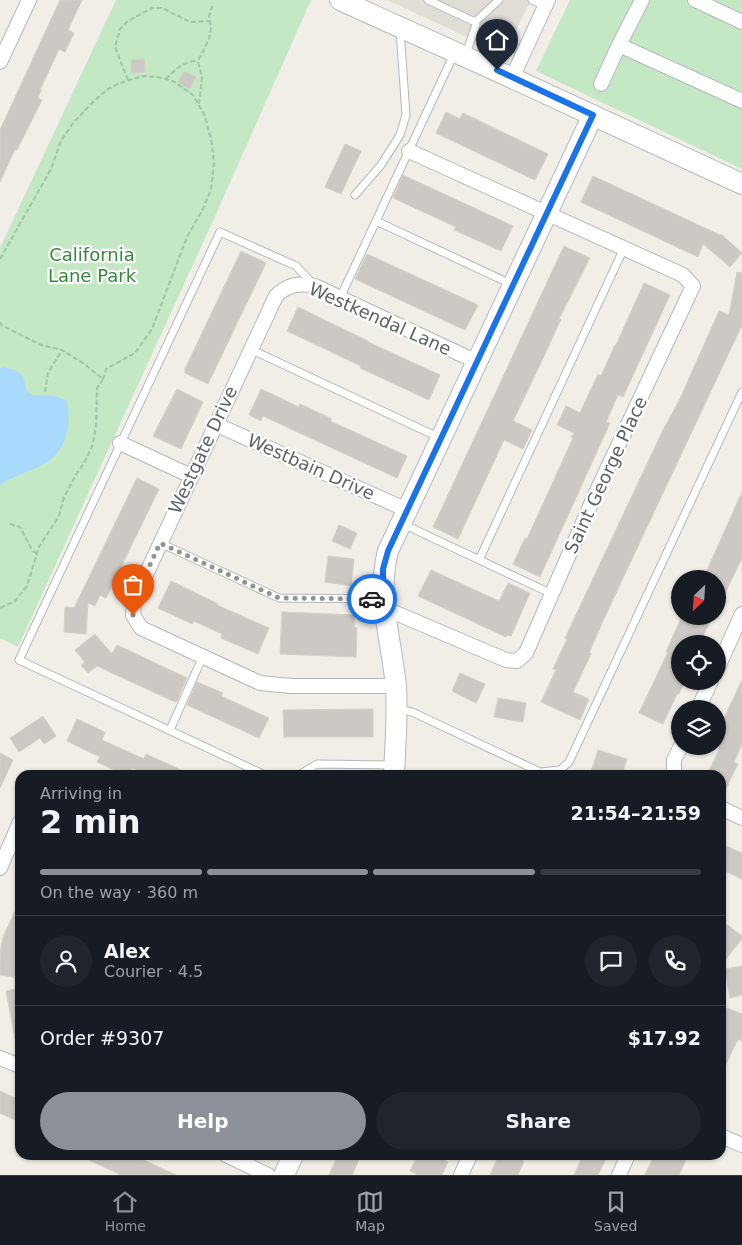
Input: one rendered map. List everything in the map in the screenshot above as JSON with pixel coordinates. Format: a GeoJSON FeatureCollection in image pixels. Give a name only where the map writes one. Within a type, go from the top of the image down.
{"type":"FeatureCollection","features":[{"type":"Feature","properties":{"kind":"street"},"geometry":{"type":"LineString","coordinates":[[0,62],[30,0]]}},
{"type":"Feature","properties":{"kind":"street"},"geometry":{"type":"LineString","coordinates":[[340,0],[742,184]]}},
{"type":"Feature","properties":{"kind":"street"},"geometry":{"type":"LineString","coordinates":[[601,84],[642,0]]}},
{"type":"Feature","properties":{"kind":"street"},"geometry":{"type":"LineString","coordinates":[[695,0],[742,22]]}},
{"type":"Feature","properties":{"kind":"street"},"geometry":{"type":"LineString","coordinates":[[512,78],[547,3]]}},
{"type":"Feature","properties":{"kind":"street"},"geometry":{"type":"LineString","coordinates":[[619,45],[742,101]]}},
{"type":"Feature","properties":{"kind":"street"},"geometry":{"type":"LineString","coordinates":[[394,770],[396,686],[384,604],[383,569],[388,551],[593,115]]}},
{"type":"Feature","properties":{"kind":"street"},"geometry":{"type":"LineString","coordinates":[[409,151],[624,248]]}},
{"type":"Feature","properties":{"kind":"street","name":"Saint George Place"},"geometry":{"type":"LineString","coordinates":[[384,604],[506,660],[517,661],[526,653],[595,495],[694,286],[683,274],[624,248]]}},
{"type":"Feature","properties":{"kind":"street","name":"Westkendal Lane"},"geometry":{"type":"LineString","coordinates":[[283,289],[299,284],[315,286],[477,362]]}},
{"type":"Feature","properties":{"kind":"street","name":"Westgate Drive"},"geometry":{"type":"LineString","coordinates":[[203,656],[141,628],[133,615],[134,600],[250,349],[276,296],[283,289]]}},
{"type":"Feature","properties":{"kind":"street","name":"Westbain Drive"},"geometry":{"type":"LineString","coordinates":[[215,424],[404,517]]}},
{"type":"Feature","properties":{"kind":"street"},"geometry":{"type":"LineString","coordinates":[[120,443],[191,476]]}},
{"type":"Feature","properties":{"kind":"street"},"geometry":{"type":"LineString","coordinates":[[726,649],[742,614]]}},
{"type":"Feature","properties":{"kind":"street"},"geometry":{"type":"LineString","coordinates":[[203,656],[260,682],[291,686],[396,686]]}},
{"type":"Feature","properties":{"kind":"street"},"geometry":{"type":"LineString","coordinates":[[674,770],[674,760],[676,755]]}},
{"type":"Feature","properties":{"kind":"street"},"geometry":{"type":"LineString","coordinates":[[726,810],[742,818]]}},
{"type":"Feature","properties":{"kind":"street"},"geometry":{"type":"LineString","coordinates":[[0,868],[15,834]]}},
{"type":"Feature","properties":{"kind":"street"},"geometry":{"type":"LineString","coordinates":[[0,1058],[15,1064]]}},
{"type":"Feature","properties":{"kind":"street"},"geometry":{"type":"LineString","coordinates":[[726,1138],[742,1145]]}},
{"type":"Feature","properties":{"kind":"street"},"geometry":{"type":"LineString","coordinates":[[236,1160],[268,1175]]}},
{"type":"Feature","properties":{"kind":"street"},"geometry":{"type":"LineString","coordinates":[[284,1175],[291,1160]]}},
{"type":"Feature","properties":{"kind":"street"},"geometry":{"type":"LineString","coordinates":[[460,1175],[468,1160]]}},
{"type":"Feature","properties":{"kind":"street"},"geometry":{"type":"LineString","coordinates":[[619,1175],[626,1160]]}},
{"type":"Feature","properties":{"kind":"lane"},"geometry":{"type":"LineString","coordinates":[[428,0],[475,22]]}},
{"type":"Feature","properties":{"kind":"lane"},"geometry":{"type":"LineString","coordinates":[[340,298],[409,151],[476,25],[475,22],[499,0]]}},
{"type":"Feature","properties":{"kind":"lane"},"geometry":{"type":"LineString","coordinates":[[532,0],[547,3]]}},
{"type":"Feature","properties":{"kind":"lane"},"geometry":{"type":"LineString","coordinates":[[355,196],[381,165],[400,135],[406,114],[400,27]]}},
{"type":"Feature","properties":{"kind":"lane"},"geometry":{"type":"LineString","coordinates":[[376,221],[513,285]]}},
{"type":"Feature","properties":{"kind":"lane"},"geometry":{"type":"LineString","coordinates":[[254,770],[19,660],[220,232],[296,266],[315,286]]}},
{"type":"Feature","properties":{"kind":"lane"},"geometry":{"type":"LineString","coordinates":[[479,560],[624,248]]}},
{"type":"Feature","properties":{"kind":"lane"},"geometry":{"type":"LineString","coordinates":[[250,349],[441,438]]}},
{"type":"Feature","properties":{"kind":"lane"},"geometry":{"type":"LineString","coordinates":[[560,770],[569,762],[742,392]]}},
{"type":"Feature","properties":{"kind":"lane"},"geometry":{"type":"LineString","coordinates":[[404,517],[479,560],[552,594]]}},
{"type":"Feature","properties":{"kind":"lane"},"geometry":{"type":"LineString","coordinates":[[160,543],[279,598],[384,604]]}},
{"type":"Feature","properties":{"kind":"lane"},"geometry":{"type":"LineString","coordinates":[[170,730],[203,656]]}},
{"type":"Feature","properties":{"kind":"lane"},"geometry":{"type":"LineString","coordinates":[[396,709],[412,712],[536,770]]}},
{"type":"Feature","properties":{"kind":"lane"},"geometry":{"type":"LineString","coordinates":[[307,770],[317,764],[394,770]]}},
{"type":"Feature","properties":{"kind":"path"},"geometry":{"type":"LineString","coordinates":[[199,104],[202,78],[198,61],[209,39],[211,28],[210,16],[213,4]]}},
{"type":"Feature","properties":{"kind":"path"},"geometry":{"type":"LineString","coordinates":[[128,80],[115,46],[120,29],[128,21],[152,8],[162,8],[190,22],[210,21]]}},
{"type":"Feature","properties":{"kind":"path"},"geometry":{"type":"LineString","coordinates":[[166,79],[190,61],[198,61]]}},
{"type":"Feature","properties":{"kind":"path"},"geometry":{"type":"LineString","coordinates":[[0,259],[40,186],[52,169],[61,140],[84,110],[102,94],[108,89],[128,80],[143,76],[166,79],[180,85],[193,95],[205,116],[212,144],[214,164],[212,189],[187,236],[169,289],[152,328],[135,353],[106,369],[103,379],[97,388],[96,426],[92,447],[64,497],[59,516],[39,547],[27,586],[15,601],[0,608]]}},
{"type":"Feature","properties":{"kind":"path"},"geometry":{"type":"LineString","coordinates":[[0,328],[1,323],[41,345],[62,350],[83,363],[103,379]]}},
{"type":"Feature","properties":{"kind":"path"},"geometry":{"type":"LineString","coordinates":[[45,392],[48,372],[62,350]]}},
{"type":"Feature","properties":{"kind":"path"},"geometry":{"type":"LineString","coordinates":[[10,524],[20,527],[32,550],[37,554]]}},
{"type":"Feature","properties":{"kind":"shaded area"},"geometry":{"type":"Polygon","coordinates":[[[387,0],[531,0],[504,54],[387,0]]]}},
{"type":"Feature","properties":{"kind":"green space","name":"California Lane Park"},"geometry":{"type":"Polygon","coordinates":[[[116,0],[311,0],[212,223],[18,647],[0,638],[0,248],[116,0]]]}},
{"type":"Feature","properties":{"kind":"green space"},"geometry":{"type":"Polygon","coordinates":[[[570,0],[742,0],[742,169],[536,71],[570,0]]]}},
{"type":"Feature","properties":{"kind":"water"},"geometry":{"type":"Polygon","coordinates":[[[0,368],[16,370],[21,374],[27,391],[33,395],[54,396],[67,401],[69,419],[65,438],[57,454],[36,468],[10,479],[0,486],[0,368]]]}},
{"type":"Feature","properties":{"kind":"building"},"geometry":{"type":"Polygon","coordinates":[[[60,0],[82,0],[68,30],[74,33],[65,52],[59,49],[40,90],[38,98],[42,100],[17,150],[15,149],[0,182],[0,130],[60,0]]]}},
{"type":"Feature","properties":{"kind":"building"},"geometry":{"type":"Polygon","coordinates":[[[144,59],[145,72],[132,73],[131,60],[144,59]]]}},
{"type":"Feature","properties":{"kind":"building"},"geometry":{"type":"Polygon","coordinates":[[[184,71],[196,77],[190,89],[178,83],[184,71]]]}},
{"type":"Feature","properties":{"kind":"building"},"geometry":{"type":"Polygon","coordinates":[[[446,112],[460,119],[463,113],[548,154],[535,180],[436,133],[446,112]]]}},
{"type":"Feature","properties":{"kind":"building"},"geometry":{"type":"Polygon","coordinates":[[[345,144],[361,151],[341,194],[325,187],[345,144]]]}},
{"type":"Feature","properties":{"kind":"building"},"geometry":{"type":"Polygon","coordinates":[[[403,175],[513,226],[501,251],[454,230],[456,227],[393,198],[403,175]]]}},
{"type":"Feature","properties":{"kind":"building"},"geometry":{"type":"Polygon","coordinates":[[[593,176],[721,234],[742,253],[730,267],[703,244],[698,257],[581,202],[593,176]]]}},
{"type":"Feature","properties":{"kind":"building"},"geometry":{"type":"Polygon","coordinates":[[[564,246],[590,258],[559,319],[561,319],[513,421],[532,430],[523,449],[504,440],[458,539],[433,527],[564,246]]]}},
{"type":"Feature","properties":{"kind":"building"},"geometry":{"type":"Polygon","coordinates":[[[241,251],[266,263],[208,384],[185,373],[185,369],[241,251]]]}},
{"type":"Feature","properties":{"kind":"building"},"geometry":{"type":"Polygon","coordinates":[[[367,254],[478,305],[465,330],[355,279],[367,254]]]}},
{"type":"Feature","properties":{"kind":"building"},"geometry":{"type":"Polygon","coordinates":[[[737,272],[742,273],[742,325],[602,623],[589,653],[591,654],[573,692],[589,699],[580,720],[541,702],[556,670],[553,669],[567,639],[565,638],[663,430],[679,401],[719,311],[729,315],[737,272]]]}},
{"type":"Feature","properties":{"kind":"building"},"geometry":{"type":"Polygon","coordinates":[[[644,283],[670,295],[623,397],[618,395],[606,422],[610,423],[540,577],[513,564],[525,538],[527,539],[573,438],[571,437],[574,433],[557,425],[566,406],[580,413],[598,374],[601,376],[644,283]]]}},
{"type":"Feature","properties":{"kind":"building"},"geometry":{"type":"Polygon","coordinates":[[[298,307],[440,375],[429,400],[287,331],[298,307]]]}},
{"type":"Feature","properties":{"kind":"building"},"geometry":{"type":"Polygon","coordinates":[[[177,389],[203,402],[181,449],[153,436],[177,389]]]}},
{"type":"Feature","properties":{"kind":"building"},"geometry":{"type":"Polygon","coordinates":[[[261,389],[299,407],[300,404],[332,419],[330,421],[407,456],[397,478],[263,416],[261,421],[249,415],[261,389]]]}},
{"type":"Feature","properties":{"kind":"building"},"geometry":{"type":"Polygon","coordinates":[[[137,478],[159,489],[106,598],[100,595],[95,606],[88,603],[86,634],[64,632],[65,607],[74,608],[137,478]]]}},
{"type":"Feature","properties":{"kind":"building"},"geometry":{"type":"Polygon","coordinates":[[[742,492],[742,558],[726,591],[726,570],[707,570],[742,492]]]}},
{"type":"Feature","properties":{"kind":"building"},"geometry":{"type":"Polygon","coordinates":[[[339,525],[357,533],[350,549],[332,541],[339,525]]]}},
{"type":"Feature","properties":{"kind":"building"},"geometry":{"type":"Polygon","coordinates":[[[328,556],[354,559],[351,586],[325,582],[328,556]]]}},
{"type":"Feature","properties":{"kind":"building"},"geometry":{"type":"Polygon","coordinates":[[[431,570],[499,601],[508,583],[530,593],[511,636],[507,635],[506,637],[418,596],[431,570]]]}},
{"type":"Feature","properties":{"kind":"building"},"geometry":{"type":"Polygon","coordinates":[[[171,581],[217,605],[269,628],[258,654],[221,638],[222,634],[194,621],[192,624],[158,608],[171,581]]]}},
{"type":"Feature","properties":{"kind":"building"},"geometry":{"type":"Polygon","coordinates":[[[282,612],[355,615],[354,627],[357,628],[356,657],[280,654],[282,612]]]}},
{"type":"Feature","properties":{"kind":"building"},"geometry":{"type":"Polygon","coordinates":[[[678,625],[708,625],[704,635],[674,635],[678,625]]]}},
{"type":"Feature","properties":{"kind":"building"},"geometry":{"type":"Polygon","coordinates":[[[95,634],[112,654],[117,645],[187,678],[177,701],[175,702],[97,666],[88,673],[81,665],[85,662],[75,650],[95,634]]]}},
{"type":"Feature","properties":{"kind":"building"},"geometry":{"type":"Polygon","coordinates":[[[671,641],[671,690],[681,690],[674,700],[671,700],[671,707],[663,724],[639,713],[668,652],[666,652],[671,641]]]}},
{"type":"Feature","properties":{"kind":"building"},"geometry":{"type":"Polygon","coordinates":[[[460,673],[485,684],[476,703],[452,691],[460,673]]]}},
{"type":"Feature","properties":{"kind":"building"},"geometry":{"type":"Polygon","coordinates":[[[742,680],[742,744],[734,762],[738,764],[726,789],[726,770],[709,770],[717,755],[726,755],[726,714],[742,680]]]}},
{"type":"Feature","properties":{"kind":"building"},"geometry":{"type":"Polygon","coordinates":[[[197,682],[223,693],[221,696],[269,718],[259,738],[187,705],[197,682]]]}},
{"type":"Feature","properties":{"kind":"building"},"geometry":{"type":"Polygon","coordinates":[[[498,698],[526,703],[523,722],[494,717],[498,698]]]}},
{"type":"Feature","properties":{"kind":"building"},"geometry":{"type":"Polygon","coordinates":[[[373,709],[373,737],[284,737],[283,710],[373,709]]]}},
{"type":"Feature","properties":{"kind":"building"},"geometry":{"type":"Polygon","coordinates":[[[43,716],[56,736],[44,744],[40,738],[19,752],[10,738],[43,716]]]}},
{"type":"Feature","properties":{"kind":"building"},"geometry":{"type":"Polygon","coordinates":[[[77,719],[105,732],[102,740],[144,759],[146,754],[181,770],[136,770],[132,768],[131,770],[114,770],[97,762],[100,757],[67,741],[77,719]]]}},
{"type":"Feature","properties":{"kind":"building"},"geometry":{"type":"Polygon","coordinates":[[[598,750],[627,759],[624,770],[592,770],[598,750]]]}},
{"type":"Feature","properties":{"kind":"building"},"geometry":{"type":"Polygon","coordinates":[[[0,753],[13,760],[0,788],[0,753]]]}},
{"type":"Feature","properties":{"kind":"building"},"geometry":{"type":"Polygon","coordinates":[[[726,846],[742,853],[742,879],[726,871],[726,846]]]}},
{"type":"Feature","properties":{"kind":"building"},"geometry":{"type":"Polygon","coordinates":[[[15,912],[15,977],[0,975],[0,954],[3,937],[15,912]]]}},
{"type":"Feature","properties":{"kind":"building"},"geometry":{"type":"Polygon","coordinates":[[[726,924],[742,936],[742,939],[726,959],[726,924]]]}},
{"type":"Feature","properties":{"kind":"building"},"geometry":{"type":"Polygon","coordinates":[[[742,966],[742,995],[730,998],[726,969],[742,966]]]}},
{"type":"Feature","properties":{"kind":"building"},"geometry":{"type":"Polygon","coordinates":[[[15,989],[15,1039],[6,991],[15,989]]]}},
{"type":"Feature","properties":{"kind":"building"},"geometry":{"type":"Polygon","coordinates":[[[727,1008],[742,1014],[742,1041],[738,1039],[726,1064],[727,1008]]]}},
{"type":"Feature","properties":{"kind":"building"},"geometry":{"type":"Polygon","coordinates":[[[0,1091],[15,1098],[15,1120],[0,1113],[0,1091]]]}},
{"type":"Feature","properties":{"kind":"building"},"geometry":{"type":"Polygon","coordinates":[[[89,1160],[144,1160],[176,1175],[121,1175],[89,1160]]]}},
{"type":"Feature","properties":{"kind":"building"},"geometry":{"type":"Polygon","coordinates":[[[336,1160],[359,1160],[352,1175],[329,1175],[336,1160]]]}},
{"type":"Feature","properties":{"kind":"building"},"geometry":{"type":"Polygon","coordinates":[[[416,1160],[444,1160],[448,1162],[442,1175],[418,1175],[410,1171],[416,1160]]]}},
{"type":"Feature","properties":{"kind":"building"},"geometry":{"type":"Polygon","coordinates":[[[497,1160],[524,1161],[518,1175],[490,1175],[497,1160]]]}},
{"type":"Feature","properties":{"kind":"building"},"geometry":{"type":"Polygon","coordinates":[[[581,1160],[606,1160],[598,1175],[574,1175],[581,1160]]]}},
{"type":"Feature","properties":{"kind":"building"},"geometry":{"type":"Polygon","coordinates":[[[652,1160],[686,1160],[679,1175],[645,1175],[652,1160]]]}},
{"type":"Feature","properties":{"kind":"way so far"},"geometry":{"type":"LineString","coordinates":[[133,615],[134,600],[160,543],[279,598],[372,599]]}},
{"type":"Feature","properties":{"kind":"route"},"geometry":{"type":"LineString","coordinates":[[372,599],[383,599],[383,569],[388,551],[593,115],[497,70]]}}]}
